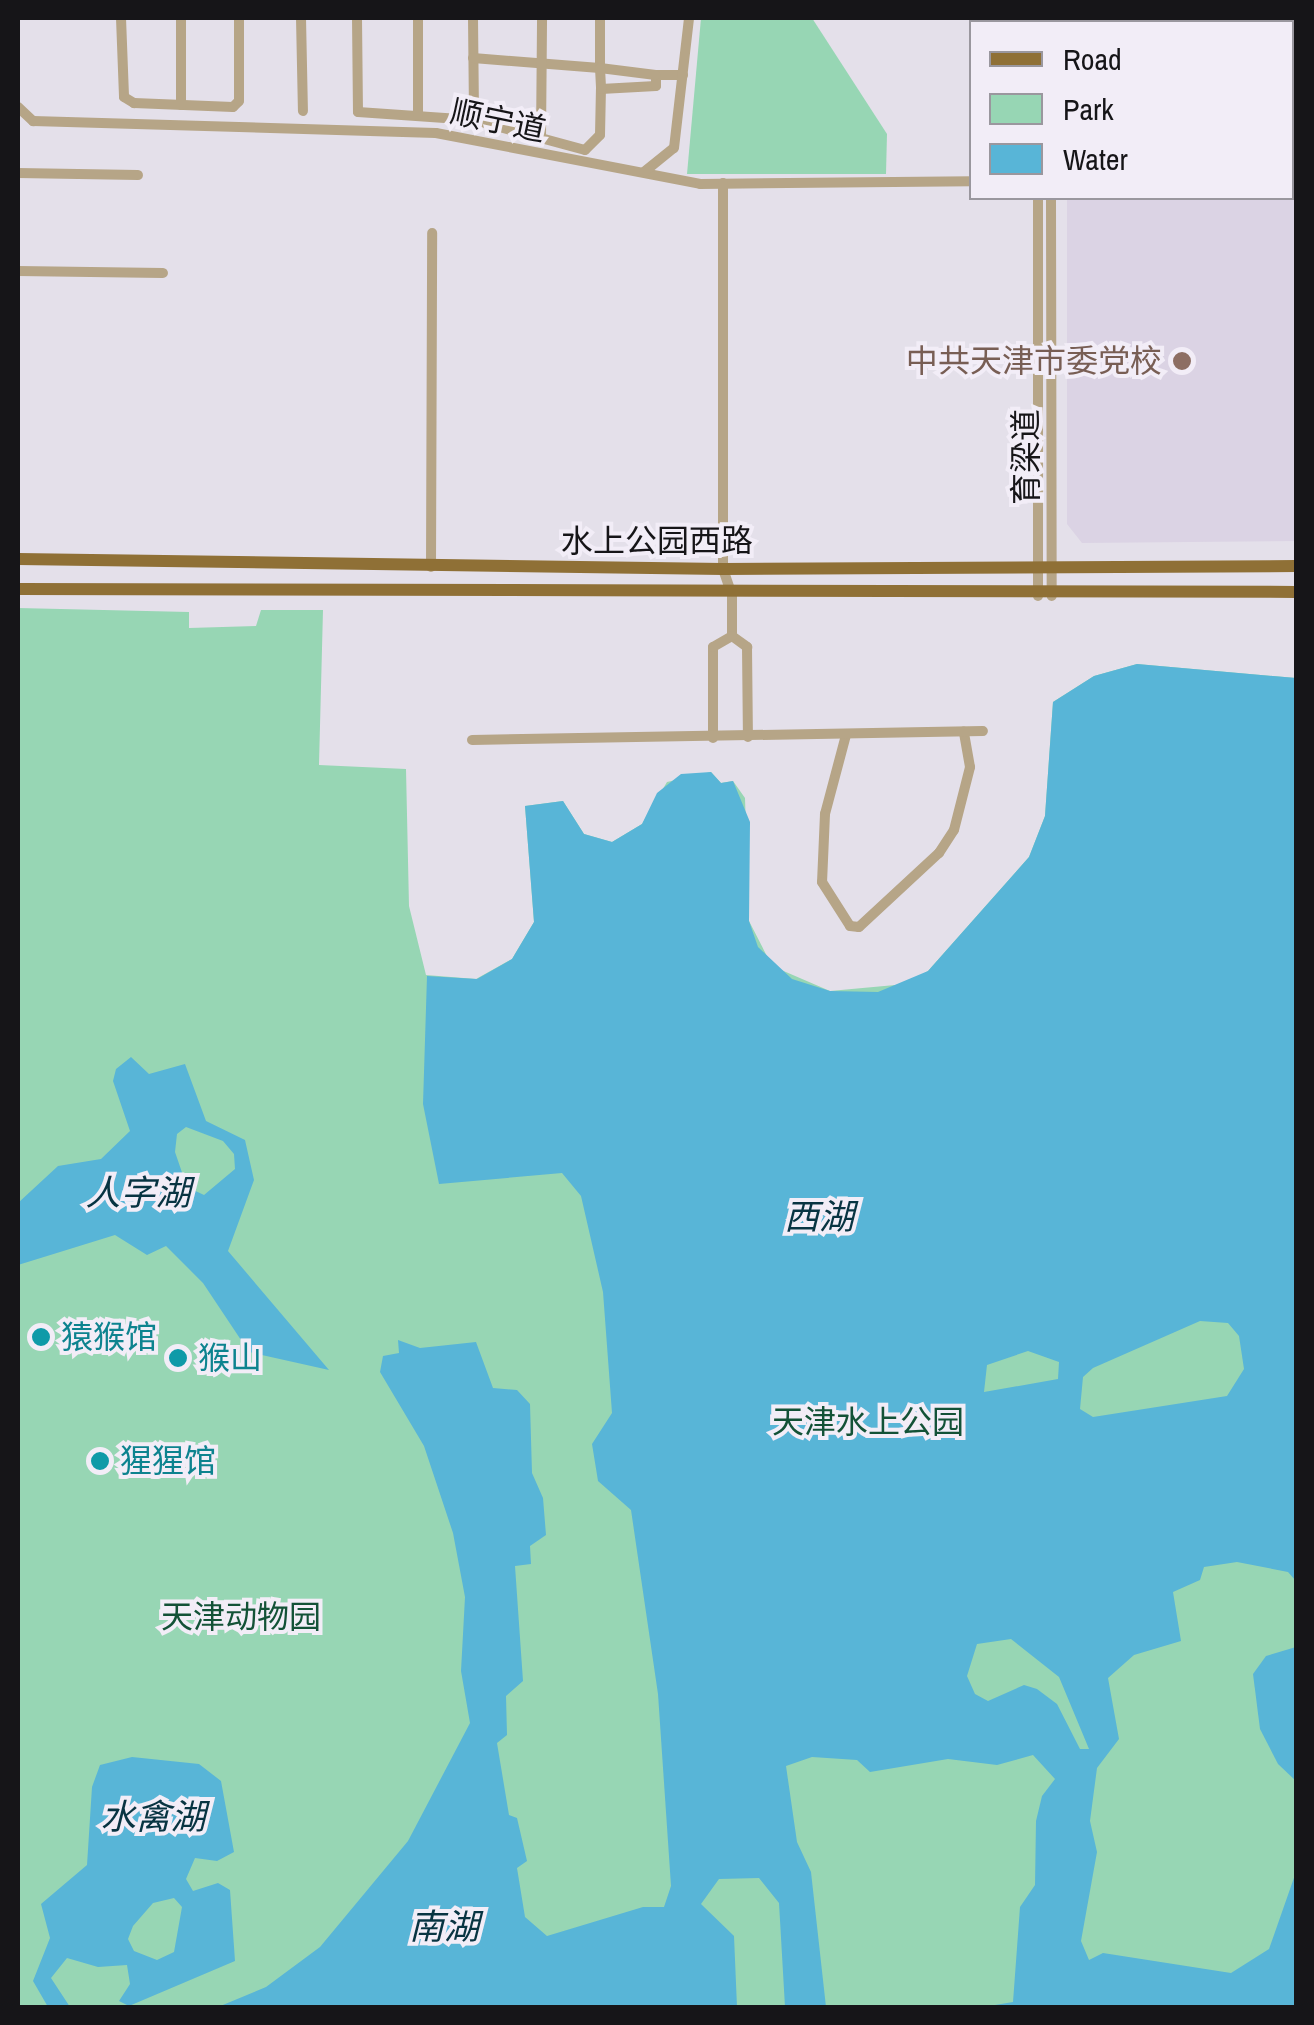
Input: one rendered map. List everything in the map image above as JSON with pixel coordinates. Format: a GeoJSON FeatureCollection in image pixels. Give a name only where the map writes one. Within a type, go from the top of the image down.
{"type":"FeatureCollection","features":[{"type":"Feature","properties":{"kind":"main road","name":"水上公园西路"},"geometry":{"type":"LineString","coordinates":[[18,559],[723,569],[1296,566]]}},
{"type":"Feature","properties":{"kind":"main road","name":"水上公园西路"},"geometry":{"type":"LineString","coordinates":[[18,589],[1045,596],[1296,592]]}},
{"type":"Feature","properties":{"kind":"street"},"geometry":{"type":"LineString","coordinates":[[121,18],[124,97],[233,107],[239,101],[240,18]]}},
{"type":"Feature","properties":{"kind":"street"},"geometry":{"type":"LineString","coordinates":[[181,18],[181,105]]}},
{"type":"Feature","properties":{"kind":"street"},"geometry":{"type":"LineString","coordinates":[[300,18],[302,111]]}},
{"type":"Feature","properties":{"kind":"street"},"geometry":{"type":"LineString","coordinates":[[357,18],[358,112],[474,120],[585,150],[600,135],[600,18]]}},
{"type":"Feature","properties":{"kind":"street"},"geometry":{"type":"LineString","coordinates":[[418,18],[418,116]]}},
{"type":"Feature","properties":{"kind":"street"},"geometry":{"type":"LineString","coordinates":[[473,18],[474,120]]}},
{"type":"Feature","properties":{"kind":"street"},"geometry":{"type":"LineString","coordinates":[[541,138],[542,18]]}},
{"type":"Feature","properties":{"kind":"street"},"geometry":{"type":"LineString","coordinates":[[644,172],[674,148],[689,18]]}},
{"type":"Feature","properties":{"kind":"street"},"geometry":{"type":"LineString","coordinates":[[474,58],[683,75]]}},
{"type":"Feature","properties":{"kind":"street"},"geometry":{"type":"LineString","coordinates":[[601,89],[656,86],[656,75]]}},
{"type":"Feature","properties":{"kind":"street","name":"顺宁道"},"geometry":{"type":"LineString","coordinates":[[18,107],[33,120],[436,133],[723,184],[969,181]]}},
{"type":"Feature","properties":{"kind":"street"},"geometry":{"type":"LineString","coordinates":[[18,172],[138,175]]}},
{"type":"Feature","properties":{"kind":"street"},"geometry":{"type":"LineString","coordinates":[[723,184],[723,569],[732,595],[732,636]]}},
{"type":"Feature","properties":{"kind":"street"},"geometry":{"type":"LineString","coordinates":[[1038,200],[1045,567]]}},
{"type":"Feature","properties":{"kind":"street","name":"育梁道"},"geometry":{"type":"LineString","coordinates":[[1045,596],[1051,200]]}},
{"type":"Feature","properties":{"kind":"street"},"geometry":{"type":"LineString","coordinates":[[431,567],[432,233]]}},
{"type":"Feature","properties":{"kind":"street"},"geometry":{"type":"LineString","coordinates":[[18,271],[164,272]]}},
{"type":"Feature","properties":{"kind":"street"},"geometry":{"type":"LineString","coordinates":[[732,636],[747,647],[748,737]]}},
{"type":"Feature","properties":{"kind":"street"},"geometry":{"type":"LineString","coordinates":[[713,738],[713,646],[732,636]]}},
{"type":"Feature","properties":{"kind":"street"},"geometry":{"type":"LineString","coordinates":[[846,735],[825,814],[822,882],[850,926],[859,927],[939,853],[954,830],[970,767],[964,732]]}},
{"type":"Feature","properties":{"kind":"street"},"geometry":{"type":"LineString","coordinates":[[472,740],[983,732]]}},
{"type":"Feature","properties":{"kind":"shaded area","name":"中共天津市委党校"},"geometry":{"type":"Polygon","coordinates":[[[1067,18],[1296,18],[1296,541],[1082,543],[1067,524],[1067,200],[1294,200],[1294,20],[1067,18]]]}},
{"type":"Feature","properties":{"kind":"green space"},"geometry":{"type":"Polygon","coordinates":[[[701,18],[812,18],[887,134],[886,174],[687,174],[701,18]]]}},
{"type":"Feature","properties":{"kind":"green space","name":"天津水上公园"},"geometry":{"type":"Polygon","coordinates":[[[18,608],[189,612],[189,628],[256,626],[261,610],[323,610],[319,765],[406,769],[409,906],[426,975],[476,979],[512,959],[534,922],[525,806],[563,801],[584,834],[612,842],[642,824],[667,782],[711,772],[721,783],[733,781],[745,798],[749,921],[772,966],[830,991],[906,984],[928,971],[1029,857],[1045,816],[1053,702],[1094,676],[1137,664],[1296,678],[1296,2007],[18,2008],[18,608]]]}},
{"type":"Feature","properties":{"kind":"water","name":"西湖"},"geometry":{"type":"Polygon","coordinates":[[[1137,664],[1296,678],[1296,1581],[1288,1572],[1237,1562],[1204,1567],[1200,1580],[1173,1592],[1181,1641],[1134,1655],[1108,1678],[1119,1739],[1097,1768],[1090,1821],[1097,1852],[1081,1941],[1089,1960],[1103,1953],[1231,1973],[1269,1949],[1296,1872],[1296,2007],[983,2007],[1013,2002],[1020,1907],[1035,1885],[1036,1821],[1042,1796],[1055,1779],[1033,1755],[997,1765],[948,1759],[870,1772],[857,1760],[812,1757],[786,1766],[797,1842],[811,1872],[826,2007],[785,2007],[779,1903],[759,1878],[719,1879],[701,1904],[734,1936],[737,2007],[218,2007],[266,1987],[320,1947],[408,1841],[470,1723],[461,1671],[465,1597],[453,1533],[424,1446],[380,1372],[383,1356],[399,1353],[398,1340],[420,1348],[476,1342],[493,1388],[517,1390],[530,1404],[532,1473],[543,1498],[546,1535],[530,1546],[531,1564],[515,1566],[523,1681],[506,1696],[507,1735],[497,1743],[509,1815],[517,1818],[527,1861],[517,1868],[525,1917],[547,1936],[643,1907],[664,1907],[671,1886],[658,1694],[631,1510],[598,1481],[592,1444],[612,1413],[603,1292],[581,1196],[562,1173],[439,1184],[423,1104],[427,976],[477,979],[512,959],[534,922],[525,806],[563,801],[584,834],[612,842],[642,824],[657,793],[681,774],[711,772],[721,783],[733,781],[750,822],[749,921],[758,947],[792,979],[830,991],[878,992],[928,971],[1029,857],[1045,816],[1053,702],[1094,676],[1137,664]],[[1200,1321],[1093,1368],[1083,1377],[1080,1409],[1093,1417],[1227,1396],[1244,1369],[1239,1336],[1228,1323],[1200,1321]],[[1028,1351],[987,1365],[984,1392],[1058,1379],[1059,1362],[1028,1351]],[[1011,1639],[977,1644],[967,1676],[975,1694],[988,1701],[1024,1685],[1037,1689],[1057,1704],[1080,1749],[1089,1749],[1059,1677],[1011,1639]]]}},
{"type":"Feature","properties":{"kind":"water","name":"人字湖"},"geometry":{"type":"Polygon","coordinates":[[[131,1057],[149,1074],[185,1064],[206,1121],[245,1140],[254,1180],[228,1251],[329,1370],[249,1352],[203,1283],[166,1246],[147,1255],[115,1235],[18,1265],[18,1203],[58,1166],[101,1159],[130,1131],[113,1081],[116,1069],[131,1057]],[[186,1127],[177,1134],[175,1152],[187,1187],[204,1195],[235,1169],[234,1154],[223,1141],[186,1127]]]}},
{"type":"Feature","properties":{"kind":"water"},"geometry":{"type":"Polygon","coordinates":[[[1296,1647],[1296,1781],[1278,1764],[1260,1729],[1253,1674],[1266,1656],[1296,1647]]]}},
{"type":"Feature","properties":{"kind":"water","name":"水禽湖"},"geometry":{"type":"Polygon","coordinates":[[[132,1757],[199,1764],[221,1781],[234,1852],[217,1861],[195,1858],[186,1879],[193,1891],[218,1883],[230,1890],[235,1961],[129,2006],[119,2001],[130,1984],[127,1965],[98,1967],[67,1958],[51,1978],[70,2007],[48,2007],[33,1981],[50,1938],[41,1904],[87,1865],[92,1787],[100,1765],[132,1757]],[[174,1898],[153,1903],[133,1926],[128,1939],[134,1951],[157,1960],[174,1952],[182,1907],[174,1898]]]}},
{"type":"Feature","properties":{"kind":"place","name":"中共天津市委党校"},"geometry":{"type":"Point","coordinates":[1182,361]}},
{"type":"Feature","properties":{"kind":"place","name":"猿猴馆"},"geometry":{"type":"Point","coordinates":[41,1337]}},
{"type":"Feature","properties":{"kind":"place","name":"猴山"},"geometry":{"type":"Point","coordinates":[178,1358]}},
{"type":"Feature","properties":{"kind":"place","name":"猩猩馆"},"geometry":{"type":"Point","coordinates":[100,1461]}},
{"type":"Feature","properties":{"kind":"park label","name":"天津动物园"},"geometry":{"type":"Point","coordinates":[241,1617]}},
{"type":"Feature","properties":{"kind":"water label","name":"南湖"},"geometry":{"type":"Point","coordinates":[444,1927]}}]}
